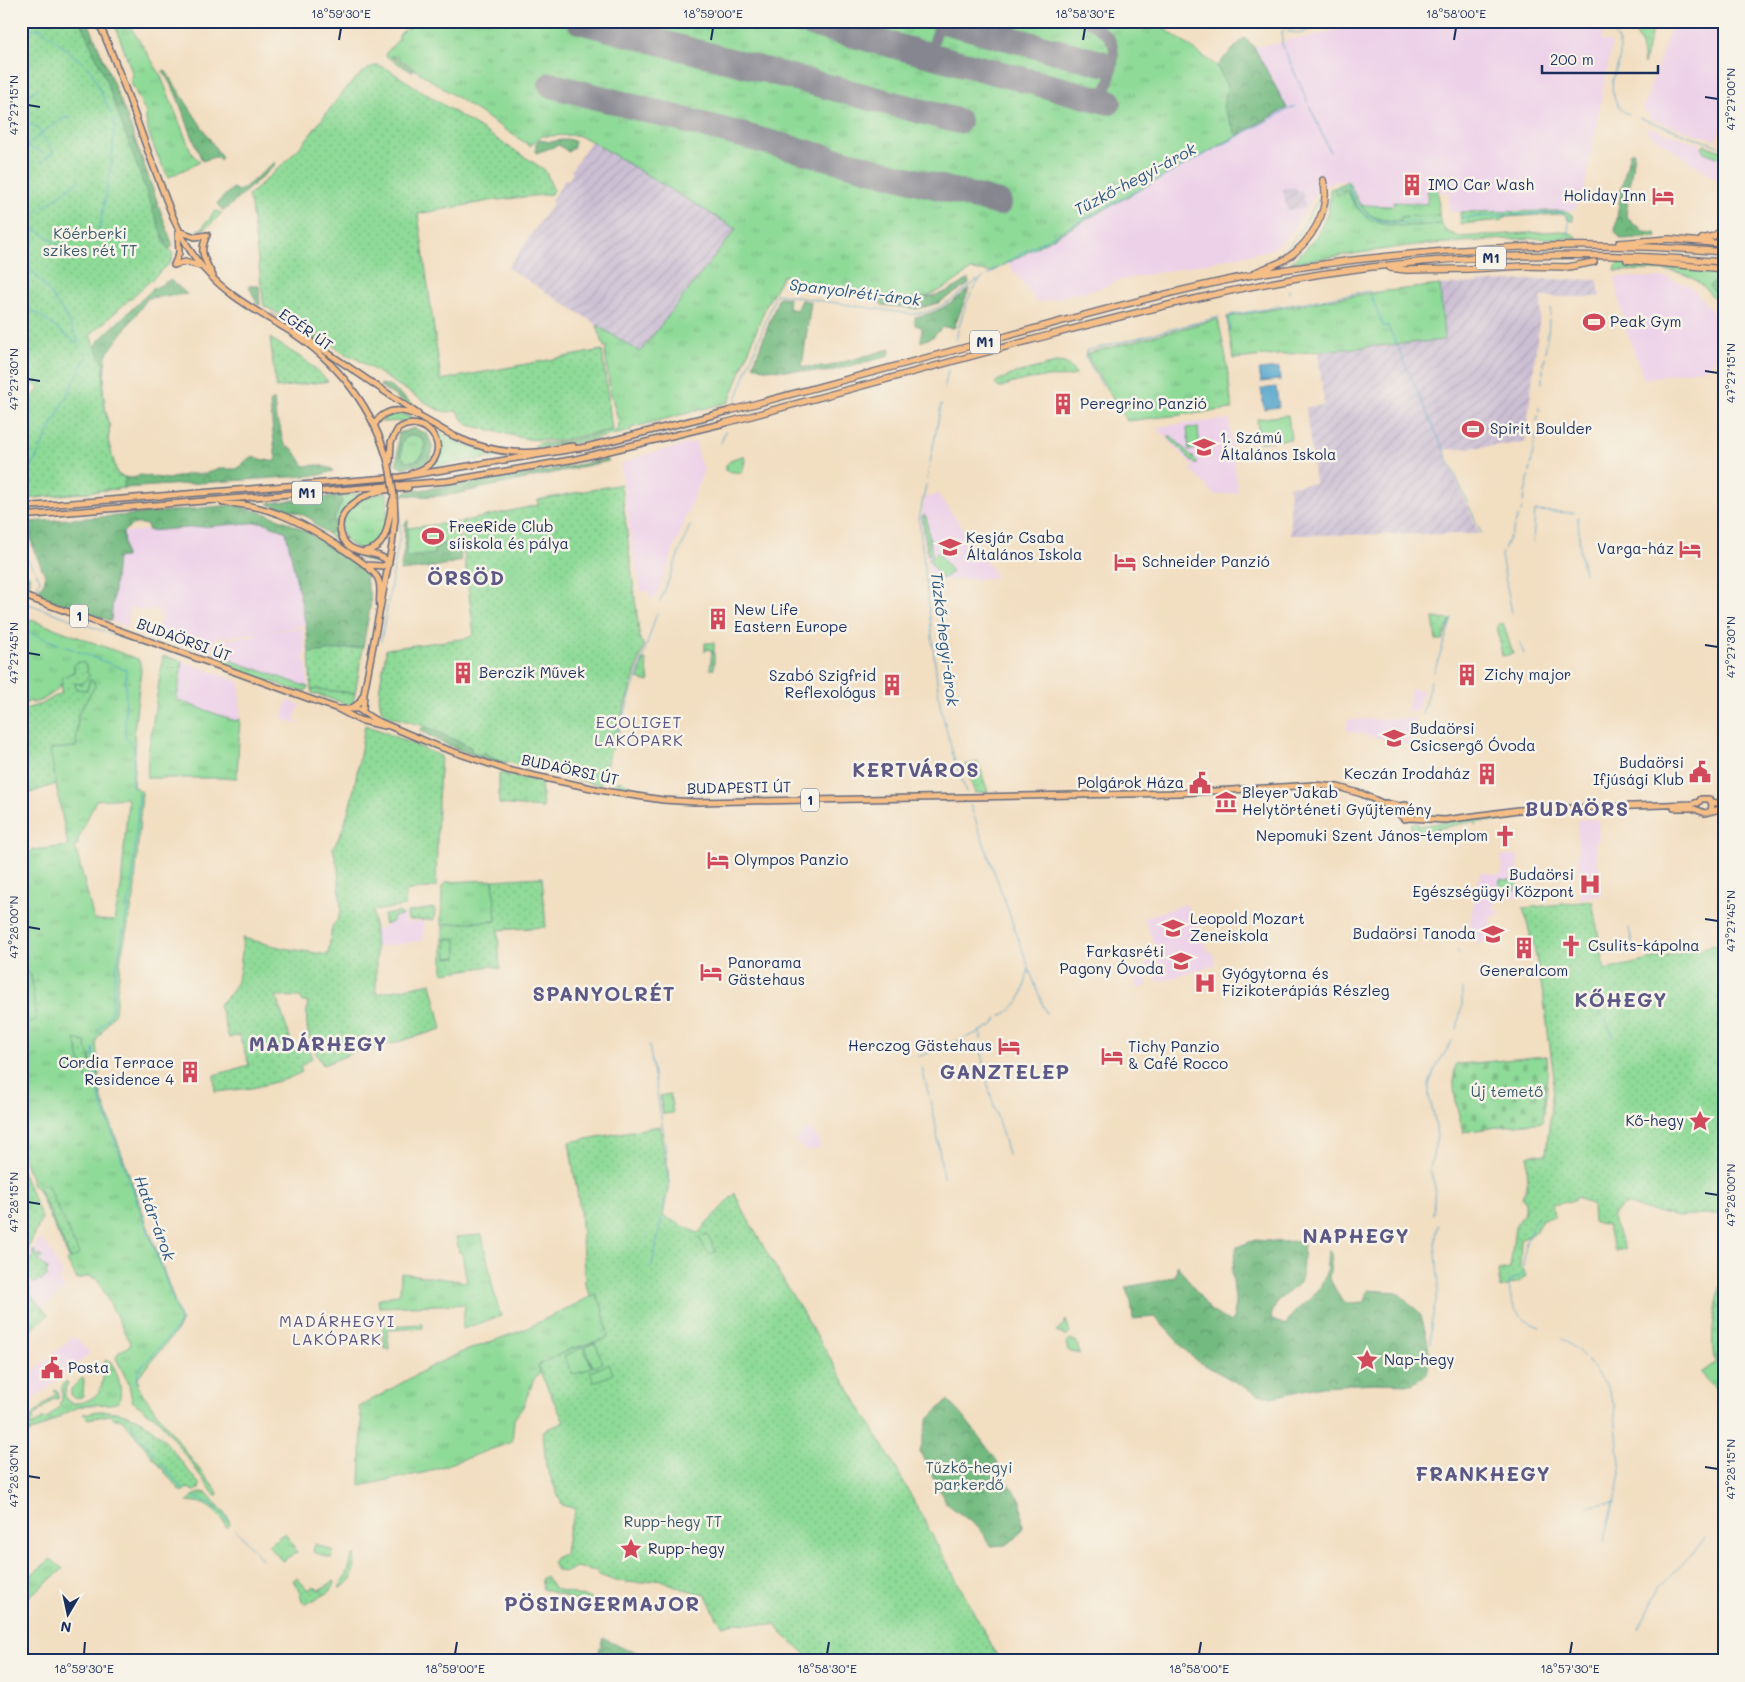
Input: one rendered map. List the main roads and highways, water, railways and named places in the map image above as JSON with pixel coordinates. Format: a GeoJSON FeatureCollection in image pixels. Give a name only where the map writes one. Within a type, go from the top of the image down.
{"type":"FeatureCollection","features":[{"type":"Feature","properties":{"kind":"highway"},"geometry":{"type":"LineString","coordinates":[[1243,277],[1285,259],[1305,242],[1318,223],[1323,208],[1325,190],[1323,180]]}},
{"type":"Feature","properties":{"kind":"highway"},"geometry":{"type":"LineString","coordinates":[[1609,245],[1639,240],[1708,238],[1724,228]]}},
{"type":"Feature","properties":{"kind":"highway"},"geometry":{"type":"LineString","coordinates":[[1690,240],[1724,244]]}},
{"type":"Feature","properties":{"kind":"highway","name":"M1"},"geometry":{"type":"LineString","coordinates":[[729,411],[1115,306],[1243,277],[1321,264],[1401,254],[1510,247],[1609,245],[1724,252]]}},
{"type":"Feature","properties":{"kind":"highway"},"geometry":{"type":"LineString","coordinates":[[1605,256],[1715,268],[1724,271]]}},
{"type":"Feature","properties":{"kind":"highway","name":"M1"},"geometry":{"type":"LineString","coordinates":[[725,423],[1140,311],[1245,287],[1322,274],[1464,259],[1605,256],[1675,258],[1724,262]]}},
{"type":"Feature","properties":{"kind":"highway"},"geometry":{"type":"LineString","coordinates":[[1378,267],[1406,270],[1524,266],[1568,267],[1594,262]]}},
{"type":"Feature","properties":{"kind":"main road","name":"EGÉR ÚT"},"geometry":{"type":"LineString","coordinates":[[98,21],[178,230],[202,267],[244,304],[289,331],[324,357],[360,398],[383,444],[394,496],[395,519],[389,563],[361,713]]}},
{"type":"Feature","properties":{"kind":"main road"},"geometry":{"type":"LineString","coordinates":[[202,267],[185,262],[174,265],[179,252],[178,230],[195,237],[207,235],[202,245],[203,256],[215,280]]}},
{"type":"Feature","properties":{"kind":"main road"},"geometry":{"type":"LineString","coordinates":[[289,331],[303,336],[435,426]]}},
{"type":"Feature","properties":{"kind":"main road"},"geometry":{"type":"LineString","coordinates":[[374,424],[382,416],[397,411],[408,413],[462,440],[498,450],[540,452],[572,446],[586,447]]}},
{"type":"Feature","properties":{"kind":"main road","name":"M1"},"geometry":{"type":"LineString","coordinates":[[21,507],[400,477],[586,447],[729,411]]}},
{"type":"Feature","properties":{"kind":"main road","name":"M1"},"geometry":{"type":"LineString","coordinates":[[21,516],[420,484],[499,473],[576,459],[725,423]]}},
{"type":"Feature","properties":{"kind":"main road"},"geometry":{"type":"LineString","coordinates":[[389,466],[391,442],[398,429],[408,424],[416,424],[432,433],[437,448],[436,456],[432,462],[425,468],[400,477]]}},
{"type":"Feature","properties":{"kind":"main road"},"geometry":{"type":"LineString","coordinates":[[364,564],[383,566],[389,563],[383,558],[349,546],[341,536],[340,522],[346,510],[353,504],[376,492],[420,484]]}},
{"type":"Feature","properties":{"kind":"main road"},"geometry":{"type":"LineString","coordinates":[[362,551],[378,547],[384,539],[394,496]]}},
{"type":"Feature","properties":{"kind":"main road"},"geometry":{"type":"LineString","coordinates":[[193,503],[249,505],[282,514],[312,528],[373,572],[379,580],[380,607]]}},
{"type":"Feature","properties":{"kind":"main road","name":"BUDAÖRSI ÚT"},"geometry":{"type":"LineString","coordinates":[[21,595],[338,709],[364,722],[389,726]]}},
{"type":"Feature","properties":{"kind":"main road"},"geometry":{"type":"LineString","coordinates":[[350,709],[358,703],[364,693]]}},
{"type":"Feature","properties":{"kind":"main road"},"geometry":{"type":"LineString","coordinates":[[364,693],[370,714],[389,726]]}},
{"type":"Feature","properties":{"kind":"main road"},"geometry":{"type":"LineString","coordinates":[[338,709],[355,716],[361,713],[364,722]]}},
{"type":"Feature","properties":{"kind":"main road","name":"BUDAÖRSI ÚT"},"geometry":{"type":"LineString","coordinates":[[338,709],[350,709],[449,750],[507,770],[601,790],[663,800]]}},
{"type":"Feature","properties":{"kind":"main road","name":"BUDAPESTI ÚT"},"geometry":{"type":"LineString","coordinates":[[663,800],[723,801],[1160,793],[1309,784],[1347,789],[1382,803],[1398,813]]}},
{"type":"Feature","properties":{"kind":"main road","name":"1"},"geometry":{"type":"LineString","coordinates":[[1398,813],[1402,818],[1445,820],[1518,810],[1692,804],[1705,798],[1724,806]]}},
{"type":"Feature","properties":{"kind":"main road"},"geometry":{"type":"LineString","coordinates":[[1698,802],[1699,811]]}},
{"type":"Feature","properties":{"kind":"main road"},"geometry":{"type":"LineString","coordinates":[[1711,811],[1712,802]]}},
{"type":"Feature","properties":{"kind":"main road","name":"BUDAPESTI ÚT"},"geometry":{"type":"LineString","coordinates":[[1382,803],[1399,806]]}},
{"type":"Feature","properties":{"kind":"main road","name":"1"},"geometry":{"type":"LineString","coordinates":[[1399,806],[1404,804],[1412,812],[1427,819]]}},
{"type":"Feature","properties":{"kind":"main road"},"geometry":{"type":"LineString","coordinates":[[1398,813],[1399,806]]}},
{"type":"Feature","properties":{"kind":"main road","name":"1"},"geometry":{"type":"LineString","coordinates":[[1646,806],[1692,808],[1705,813],[1724,806]]}},
{"type":"Feature","properties":{"kind":"main road"},"geometry":{"type":"LineString","coordinates":[[1409,818],[1412,812]]}},
{"type":"Feature","properties":{"kind":"water"},"geometry":{"type":"Polygon","coordinates":[[[1279,368],[1280,380],[1261,382],[1259,370],[1279,368]]]}},
{"type":"Feature","properties":{"kind":"water"},"geometry":{"type":"Polygon","coordinates":[[[1276,387],[1279,407],[1264,409],[1261,389],[1276,387]]]}},
{"type":"Feature","properties":{"kind":"waterway"},"geometry":{"type":"LineString","coordinates":[[1330,152],[1282,44],[1282,31],[1302,33],[1340,21]]}},
{"type":"Feature","properties":{"kind":"waterway"},"geometry":{"type":"LineString","coordinates":[[1604,21],[1612,30],[1620,48],[1619,62],[1612,86],[1613,93],[1620,108],[1629,114]]}},
{"type":"Feature","properties":{"kind":"waterway"},"geometry":{"type":"LineString","coordinates":[[21,28],[42,29],[91,70],[111,114]]}},
{"type":"Feature","properties":{"kind":"waterway"},"geometry":{"type":"LineString","coordinates":[[21,100],[38,88]]}},
{"type":"Feature","properties":{"kind":"waterway","name":"Tűzkő-hegyi-árok"},"geometry":{"type":"LineString","coordinates":[[988,275],[1021,253],[1295,106]]}},
{"type":"Feature","properties":{"kind":"waterway"},"geometry":{"type":"LineString","coordinates":[[42,133],[64,118],[71,119]]}},
{"type":"Feature","properties":{"kind":"waterway"},"geometry":{"type":"LineString","coordinates":[[97,243],[111,166],[115,124],[113,118]]}},
{"type":"Feature","properties":{"kind":"waterway"},"geometry":{"type":"LineString","coordinates":[[1640,118],[1724,148]]}},
{"type":"Feature","properties":{"kind":"waterway"},"geometry":{"type":"LineString","coordinates":[[21,127],[25,124],[37,128],[54,152],[40,162]]}},
{"type":"Feature","properties":{"kind":"waterway"},"geometry":{"type":"LineString","coordinates":[[21,150],[41,134]]}},
{"type":"Feature","properties":{"kind":"waterway"},"geometry":{"type":"LineString","coordinates":[[26,146],[41,152]]}},
{"type":"Feature","properties":{"kind":"waterway"},"geometry":{"type":"LineString","coordinates":[[43,208],[80,180]]}},
{"type":"Feature","properties":{"kind":"waterway"},"geometry":{"type":"LineString","coordinates":[[1337,190],[1347,184],[1357,205],[1364,213],[1373,218],[1393,223],[1435,220]]}},
{"type":"Feature","properties":{"kind":"waterway"},"geometry":{"type":"LineString","coordinates":[[1281,257],[1301,230],[1318,200]]}},
{"type":"Feature","properties":{"kind":"waterway"},"geometry":{"type":"LineString","coordinates":[[21,231],[33,215],[40,210]]}},
{"type":"Feature","properties":{"kind":"waterway"},"geometry":{"type":"LineString","coordinates":[[1460,218],[1562,212],[1569,218],[1568,234]]}},
{"type":"Feature","properties":{"kind":"waterway"},"geometry":{"type":"LineString","coordinates":[[26,224],[65,248]]}},
{"type":"Feature","properties":{"kind":"waterway"},"geometry":{"type":"LineString","coordinates":[[21,256],[63,311],[78,340],[77,343]]}},
{"type":"Feature","properties":{"kind":"waterway","name":"Tűzkő-hegyi-árok"},"geometry":{"type":"LineString","coordinates":[[956,340],[962,315],[970,296],[979,281],[984,277]]}},
{"type":"Feature","properties":{"kind":"waterway","name":"Spanyolréti-árok"},"geometry":{"type":"LineString","coordinates":[[735,402],[776,294],[911,314],[930,311],[939,307],[955,298],[978,280]]}},
{"type":"Feature","properties":{"kind":"waterway"},"geometry":{"type":"LineString","coordinates":[[1230,315],[1369,291],[1383,326],[1388,326],[1389,328],[1481,533]]}},
{"type":"Feature","properties":{"kind":"waterway"},"geometry":{"type":"LineString","coordinates":[[21,302],[77,343]]}},
{"type":"Feature","properties":{"kind":"waterway"},"geometry":{"type":"LineString","coordinates":[[1550,316],[1551,309]]}},
{"type":"Feature","properties":{"kind":"waterway"},"geometry":{"type":"LineString","coordinates":[[1230,330],[1228,319],[1232,315]]}},
{"type":"Feature","properties":{"kind":"waterway"},"geometry":{"type":"LineString","coordinates":[[1102,385],[1085,357],[1086,351],[1219,317]]}},
{"type":"Feature","properties":{"kind":"waterway"},"geometry":{"type":"LineString","coordinates":[[1548,334],[1549,320]]}},
{"type":"Feature","properties":{"kind":"waterway"},"geometry":{"type":"LineString","coordinates":[[1545,352],[1546,345]]}},
{"type":"Feature","properties":{"kind":"waterway","name":"Határ-árok"},"geometry":{"type":"LineString","coordinates":[[22,494],[22,486],[87,355],[86,352]]}},
{"type":"Feature","properties":{"kind":"waterway"},"geometry":{"type":"LineString","coordinates":[[1544,366],[1545,357]]}},
{"type":"Feature","properties":{"kind":"waterway"},"geometry":{"type":"LineString","coordinates":[[1543,369],[1543,374]]}},
{"type":"Feature","properties":{"kind":"waterway","name":"Tűzkő-hegyi-árok"},"geometry":{"type":"LineString","coordinates":[[944,390],[948,370]]}},
{"type":"Feature","properties":{"kind":"waterway"},"geometry":{"type":"LineString","coordinates":[[1542,377],[1542,383]]}},
{"type":"Feature","properties":{"kind":"waterway","name":"Tűzkő-hegyi-árok"},"geometry":{"type":"LineString","coordinates":[[927,479],[941,405]]}},
{"type":"Feature","properties":{"kind":"waterway"},"geometry":{"type":"LineString","coordinates":[[1537,421],[1538,416]]}},
{"type":"Feature","properties":{"kind":"waterway","name":"Spanyolréti-árok"},"geometry":{"type":"LineString","coordinates":[[721,443],[725,431]]}},
{"type":"Feature","properties":{"kind":"waterway"},"geometry":{"type":"LineString","coordinates":[[1535,442],[1536,435]]}},
{"type":"Feature","properties":{"kind":"waterway"},"geometry":{"type":"LineString","coordinates":[[1533,449],[1534,444]]}},
{"type":"Feature","properties":{"kind":"waterway"},"geometry":{"type":"LineString","coordinates":[[1532,457],[1533,451]]}},
{"type":"Feature","properties":{"kind":"waterway"},"geometry":{"type":"LineString","coordinates":[[1531,465],[1532,459]]}},
{"type":"Feature","properties":{"kind":"waterway"},"geometry":{"type":"LineString","coordinates":[[1530,468],[1530,473]]}},
{"type":"Feature","properties":{"kind":"waterway"},"geometry":{"type":"LineString","coordinates":[[1525,494],[1529,476]]}},
{"type":"Feature","properties":{"kind":"waterway","name":"Tűzkő-hegyi-árok"},"geometry":{"type":"LineString","coordinates":[[926,485],[919,519],[940,705],[954,758],[966,792]]}},
{"type":"Feature","properties":{"kind":"waterway"},"geometry":{"type":"LineString","coordinates":[[1523,502],[1525,496]]}},
{"type":"Feature","properties":{"kind":"waterway"},"geometry":{"type":"LineString","coordinates":[[381,641],[400,535],[400,497]]}},
{"type":"Feature","properties":{"kind":"waterway"},"geometry":{"type":"LineString","coordinates":[[1533,542],[1535,511],[1574,513]]}},
{"type":"Feature","properties":{"kind":"waterway"},"geometry":{"type":"LineString","coordinates":[[1515,524],[1518,517]]}},
{"type":"Feature","properties":{"kind":"waterway"},"geometry":{"type":"LineString","coordinates":[[1578,517],[1580,554],[1584,573]]}},
{"type":"Feature","properties":{"kind":"waterway","name":"Spanyolréti-árok"},"geometry":{"type":"LineString","coordinates":[[660,602],[690,525]]}},
{"type":"Feature","properties":{"kind":"waterway","name":"Határ-árok"},"geometry":{"type":"LineString","coordinates":[[25,527],[26,557],[40,579],[35,595]]}},
{"type":"Feature","properties":{"kind":"waterway"},"geometry":{"type":"LineString","coordinates":[[1511,534],[1514,527]]}},
{"type":"Feature","properties":{"kind":"waterway"},"geometry":{"type":"LineString","coordinates":[[1504,549],[1510,536]]}},
{"type":"Feature","properties":{"kind":"waterway"},"geometry":{"type":"LineString","coordinates":[[1502,553],[1512,613]]}},
{"type":"Feature","properties":{"kind":"waterway"},"geometry":{"type":"LineString","coordinates":[[21,601],[133,642]]}},
{"type":"Feature","properties":{"kind":"waterway","name":"Spanyolréti-árok"},"geometry":{"type":"LineString","coordinates":[[613,749],[657,613]]}},
{"type":"Feature","properties":{"kind":"waterway"},"geometry":{"type":"LineString","coordinates":[[1434,672],[1452,619]]}},
{"type":"Feature","properties":{"kind":"waterway","name":"Határ-árok"},"geometry":{"type":"LineString","coordinates":[[23,626],[22,630],[58,644]]}},
{"type":"Feature","properties":{"kind":"waterway"},"geometry":{"type":"LineString","coordinates":[[1520,644],[1524,654]]}},
{"type":"Feature","properties":{"kind":"waterway","name":"Határ-árok"},"geometry":{"type":"LineString","coordinates":[[64,646],[126,670],[125,737],[135,749],[132,786],[134,788]]}},
{"type":"Feature","properties":{"kind":"waterway"},"geometry":{"type":"LineString","coordinates":[[1422,714],[1431,681]]}},
{"type":"Feature","properties":{"kind":"waterway","name":"Határ-árok"},"geometry":{"type":"LineString","coordinates":[[96,1033],[110,1015],[112,1008],[115,975],[132,886],[139,795]]}},
{"type":"Feature","properties":{"kind":"waterway","name":"Tűzkő-hegyi-árok"},"geometry":{"type":"LineString","coordinates":[[970,805],[1029,968],[1024,990],[1018,1002],[1001,1016]]}},
{"type":"Feature","properties":{"kind":"waterway"},"geometry":{"type":"LineString","coordinates":[[1629,928],[1633,946]]}},
{"type":"Feature","properties":{"kind":"waterway"},"geometry":{"type":"LineString","coordinates":[[1457,951],[1460,955]]}},
{"type":"Feature","properties":{"kind":"waterway"},"geometry":{"type":"LineString","coordinates":[[1029,969],[1046,1013]]}},
{"type":"Feature","properties":{"kind":"waterway"},"geometry":{"type":"LineString","coordinates":[[1457,1029],[1462,1004],[1462,989]]}},
{"type":"Feature","properties":{"kind":"waterway"},"geometry":{"type":"LineString","coordinates":[[1592,998],[1602,1018]]}},
{"type":"Feature","properties":{"kind":"waterway"},"geometry":{"type":"LineString","coordinates":[[935,1050],[993,1025],[997,1018]]}},
{"type":"Feature","properties":{"kind":"waterway"},"geometry":{"type":"LineString","coordinates":[[1605,1019],[1614,1037]]}},
{"type":"Feature","properties":{"kind":"waterway"},"geometry":{"type":"LineString","coordinates":[[981,1031],[981,1039]]}},
{"type":"Feature","properties":{"kind":"waterway"},"geometry":{"type":"LineString","coordinates":[[1433,1214],[1435,1187],[1430,1170],[1437,1136],[1429,1097],[1429,1084],[1435,1069],[1452,1041]]}},
{"type":"Feature","properties":{"kind":"waterway","name":"Spanyolréti-árok"},"geometry":{"type":"LineString","coordinates":[[649,1045],[665,1141],[669,1182],[650,1269]]}},
{"type":"Feature","properties":{"kind":"waterway"},"geometry":{"type":"LineString","coordinates":[[981,1046],[988,1087],[1008,1155]]}},
{"type":"Feature","properties":{"kind":"waterway","name":"Határ-árok"},"geometry":{"type":"LineString","coordinates":[[93,1048],[100,1100],[180,1318],[178,1326],[139,1370],[136,1383]]}},
{"type":"Feature","properties":{"kind":"waterway"},"geometry":{"type":"LineString","coordinates":[[919,1056],[931,1052]]}},
{"type":"Feature","properties":{"kind":"waterway","name":"Tűzkő-hegyi-árok"},"geometry":{"type":"LineString","coordinates":[[921,1064],[935,1120],[943,1177]]}},
{"type":"Feature","properties":{"kind":"waterway"},"geometry":{"type":"LineString","coordinates":[[1523,1267],[1526,1242],[1537,1218]]}},
{"type":"Feature","properties":{"kind":"waterway"},"geometry":{"type":"LineString","coordinates":[[1431,1343],[1431,1324],[1439,1287],[1435,1243],[1438,1225]]}},
{"type":"Feature","properties":{"kind":"waterway"},"geometry":{"type":"LineString","coordinates":[[1522,1274],[1509,1282],[1513,1305],[1520,1316],[1540,1327]]}},
{"type":"Feature","properties":{"kind":"waterway"},"geometry":{"type":"LineString","coordinates":[[1724,1301],[1721,1316],[1724,1347]]}},
{"type":"Feature","properties":{"kind":"waterway"},"geometry":{"type":"LineString","coordinates":[[1562,1339],[1587,1360],[1607,1387],[1614,1404],[1621,1474],[1604,1543]]}},
{"type":"Feature","properties":{"kind":"waterway"},"geometry":{"type":"LineString","coordinates":[[1724,1355],[1720,1369],[1724,1372]]}},
{"type":"Feature","properties":{"kind":"waterway"},"geometry":{"type":"LineString","coordinates":[[132,1423],[133,1428],[155,1455]]}},
{"type":"Feature","properties":{"kind":"waterway"},"geometry":{"type":"LineString","coordinates":[[161,1463],[184,1491]]}},
{"type":"Feature","properties":{"kind":"waterway"},"geometry":{"type":"LineString","coordinates":[[194,1497],[211,1503],[220,1512]]}},
{"type":"Feature","properties":{"kind":"waterway"},"geometry":{"type":"LineString","coordinates":[[1588,1506],[1615,1502]]}},
{"type":"Feature","properties":{"kind":"waterway"},"geometry":{"type":"LineString","coordinates":[[221,1513],[228,1521]]}},
{"type":"Feature","properties":{"kind":"waterway"},"geometry":{"type":"LineString","coordinates":[[236,1530],[262,1559]]}},
{"type":"Feature","properties":{"kind":"waterway"},"geometry":{"type":"LineString","coordinates":[[1689,1557],[1706,1538]]}},
{"type":"Feature","properties":{"kind":"waterway"},"geometry":{"type":"LineString","coordinates":[[1639,1628],[1660,1587],[1688,1558]]}},
{"type":"Feature","properties":{"kind":"waterway"},"geometry":{"type":"LineString","coordinates":[[595,1603],[608,1606]]}},
{"type":"Feature","properties":{"kind":"place","name":"IMO Car Wash"},"geometry":{"type":"Point","coordinates":[1412,185]}},
{"type":"Feature","properties":{"kind":"place","name":"Holiday Inn"},"geometry":{"type":"Point","coordinates":[1663,196]}},
{"type":"Feature","properties":{"kind":"place","name":"Peak Gym"},"geometry":{"type":"Point","coordinates":[1594,322]}},
{"type":"Feature","properties":{"kind":"place","name":"Peregrino Panzió"},"geometry":{"type":"Point","coordinates":[1063,404]}},
{"type":"Feature","properties":{"kind":"place","name":"Spirit Boulder"},"geometry":{"type":"Point","coordinates":[1473,429]}},
{"type":"Feature","properties":{"kind":"place","name":"1. Számú Általános Iskola"},"geometry":{"type":"Point","coordinates":[1204,447]}},
{"type":"Feature","properties":{"kind":"place","name":"FreeRide Club síiskola és pálya"},"geometry":{"type":"Point","coordinates":[433,536]}},
{"type":"Feature","properties":{"kind":"place","name":"Kesjár Csaba Általános Iskola"},"geometry":{"type":"Point","coordinates":[950,547]}},
{"type":"Feature","properties":{"kind":"place","name":"Varga-ház"},"geometry":{"type":"Point","coordinates":[1690,549]}},
{"type":"Feature","properties":{"kind":"place","name":"Schneider Panzió"},"geometry":{"type":"Point","coordinates":[1125,562]}},
{"type":"Feature","properties":{"kind":"place","name":"New Life Eastern Europe"},"geometry":{"type":"Point","coordinates":[718,619]}},
{"type":"Feature","properties":{"kind":"place","name":"Berczik Művek"},"geometry":{"type":"Point","coordinates":[463,673]}},
{"type":"Feature","properties":{"kind":"place","name":"Zichy major"},"geometry":{"type":"Point","coordinates":[1467,675]}},
{"type":"Feature","properties":{"kind":"place","name":"Szabó Szigfrid Reflexológus"},"geometry":{"type":"Point","coordinates":[892,685]}},
{"type":"Feature","properties":{"kind":"place","name":"Budaörsi Csicsergő Óvoda"},"geometry":{"type":"Point","coordinates":[1394,738]}},
{"type":"Feature","properties":{"kind":"place","name":"Budaörsi Ifjúsági Klub"},"geometry":{"type":"Point","coordinates":[1700,772]}},
{"type":"Feature","properties":{"kind":"place","name":"Keczán Irodaház"},"geometry":{"type":"Point","coordinates":[1487,774]}},
{"type":"Feature","properties":{"kind":"place","name":"Polgárok Háza"},"geometry":{"type":"Point","coordinates":[1200,783]}},
{"type":"Feature","properties":{"kind":"place","name":"Bleyer Jakab Helytörténeti Gyűjtemény"},"geometry":{"type":"Point","coordinates":[1226,802]}},
{"type":"Feature","properties":{"kind":"place","name":"Nepomuki Szent János-templom"},"geometry":{"type":"Point","coordinates":[1505,836]}},
{"type":"Feature","properties":{"kind":"place","name":"Olympos Panzio"},"geometry":{"type":"Point","coordinates":[718,860]}},
{"type":"Feature","properties":{"kind":"place","name":"Budaörsi Egészségügyi Központ"},"geometry":{"type":"Point","coordinates":[1590,884]}},
{"type":"Feature","properties":{"kind":"place","name":"Leopold Mozart Zeneiskola"},"geometry":{"type":"Point","coordinates":[1173,928]}},
{"type":"Feature","properties":{"kind":"place","name":"Budaörsi Tanoda"},"geometry":{"type":"Point","coordinates":[1493,934]}},
{"type":"Feature","properties":{"kind":"place","name":"Csulits-kápolna"},"geometry":{"type":"Point","coordinates":[1571,946]}},
{"type":"Feature","properties":{"kind":"place","name":"Generalcom"},"geometry":{"type":"Point","coordinates":[1524,948]}},
{"type":"Feature","properties":{"kind":"place","name":"Farkasréti Pagony Óvoda"},"geometry":{"type":"Point","coordinates":[1181,961]}},
{"type":"Feature","properties":{"kind":"place","name":"Panorama Gästehaus"},"geometry":{"type":"Point","coordinates":[711,972]}},
{"type":"Feature","properties":{"kind":"place","name":"Gyógytorna és Fizikoterápiás Részleg"},"geometry":{"type":"Point","coordinates":[1205,983]}},
{"type":"Feature","properties":{"kind":"place","name":"Herczog Gästehaus"},"geometry":{"type":"Point","coordinates":[1009,1046]}},
{"type":"Feature","properties":{"kind":"place","name":"Tichy Panzio & Café Rocco"},"geometry":{"type":"Point","coordinates":[1112,1056]}},
{"type":"Feature","properties":{"kind":"place","name":"Cordia Terrace Residence 4"},"geometry":{"type":"Point","coordinates":[190,1072]}},
{"type":"Feature","properties":{"kind":"place","name":"Kő-hegy"},"geometry":{"type":"Point","coordinates":[1700,1121]}},
{"type":"Feature","properties":{"kind":"place","name":"Nap-hegy"},"geometry":{"type":"Point","coordinates":[1367,1360]}},
{"type":"Feature","properties":{"kind":"place","name":"Posta"},"geometry":{"type":"Point","coordinates":[52,1368]}},
{"type":"Feature","properties":{"kind":"place","name":"Rupp-hegy"},"geometry":{"type":"Point","coordinates":[631,1549]}},
{"type":"Feature","properties":{"kind":"district","name":"ÖRSÖD"},"geometry":{"type":"Point","coordinates":[466,578]}},
{"type":"Feature","properties":{"kind":"district","name":"ECOLIGET LAKÓPARK"},"geometry":{"type":"Point","coordinates":[639,731]}},
{"type":"Feature","properties":{"kind":"district","name":"KERTVÁROS"},"geometry":{"type":"Point","coordinates":[916,770]}},
{"type":"Feature","properties":{"kind":"district","name":"BUDAÖRS"},"geometry":{"type":"Point","coordinates":[1577,809]}},
{"type":"Feature","properties":{"kind":"district","name":"SPANYOLRÉT"},"geometry":{"type":"Point","coordinates":[604,994]}},
{"type":"Feature","properties":{"kind":"district","name":"KŐHEGY"},"geometry":{"type":"Point","coordinates":[1621,1000]}},
{"type":"Feature","properties":{"kind":"district","name":"MADÁRHEGY"},"geometry":{"type":"Point","coordinates":[318,1044]}},
{"type":"Feature","properties":{"kind":"district","name":"GANZTELEP"},"geometry":{"type":"Point","coordinates":[1005,1072]}},
{"type":"Feature","properties":{"kind":"district","name":"NAPHEGY"},"geometry":{"type":"Point","coordinates":[1356,1236]}},
{"type":"Feature","properties":{"kind":"district","name":"MADÁRHEGYI LAKÓPARK"},"geometry":{"type":"Point","coordinates":[337,1330]}},
{"type":"Feature","properties":{"kind":"district","name":"FRANKHEGY"},"geometry":{"type":"Point","coordinates":[1483,1474]}},
{"type":"Feature","properties":{"kind":"district","name":"PÖSINGERMAJOR"},"geometry":{"type":"Point","coordinates":[602,1604]}},
{"type":"Feature","properties":{"kind":"park label","name":"Kőérberki szikes rét TT"},"geometry":{"type":"Point","coordinates":[90,242]}},
{"type":"Feature","properties":{"kind":"park label","name":"Új temető"},"geometry":{"type":"Point","coordinates":[1507,1092]}},
{"type":"Feature","properties":{"kind":"park label","name":"Tűzkő-hegyi parkerdő"},"geometry":{"type":"Point","coordinates":[969,1476]}},
{"type":"Feature","properties":{"kind":"park label","name":"Rupp-hegy TT"},"geometry":{"type":"Point","coordinates":[673,1522]}}]}
